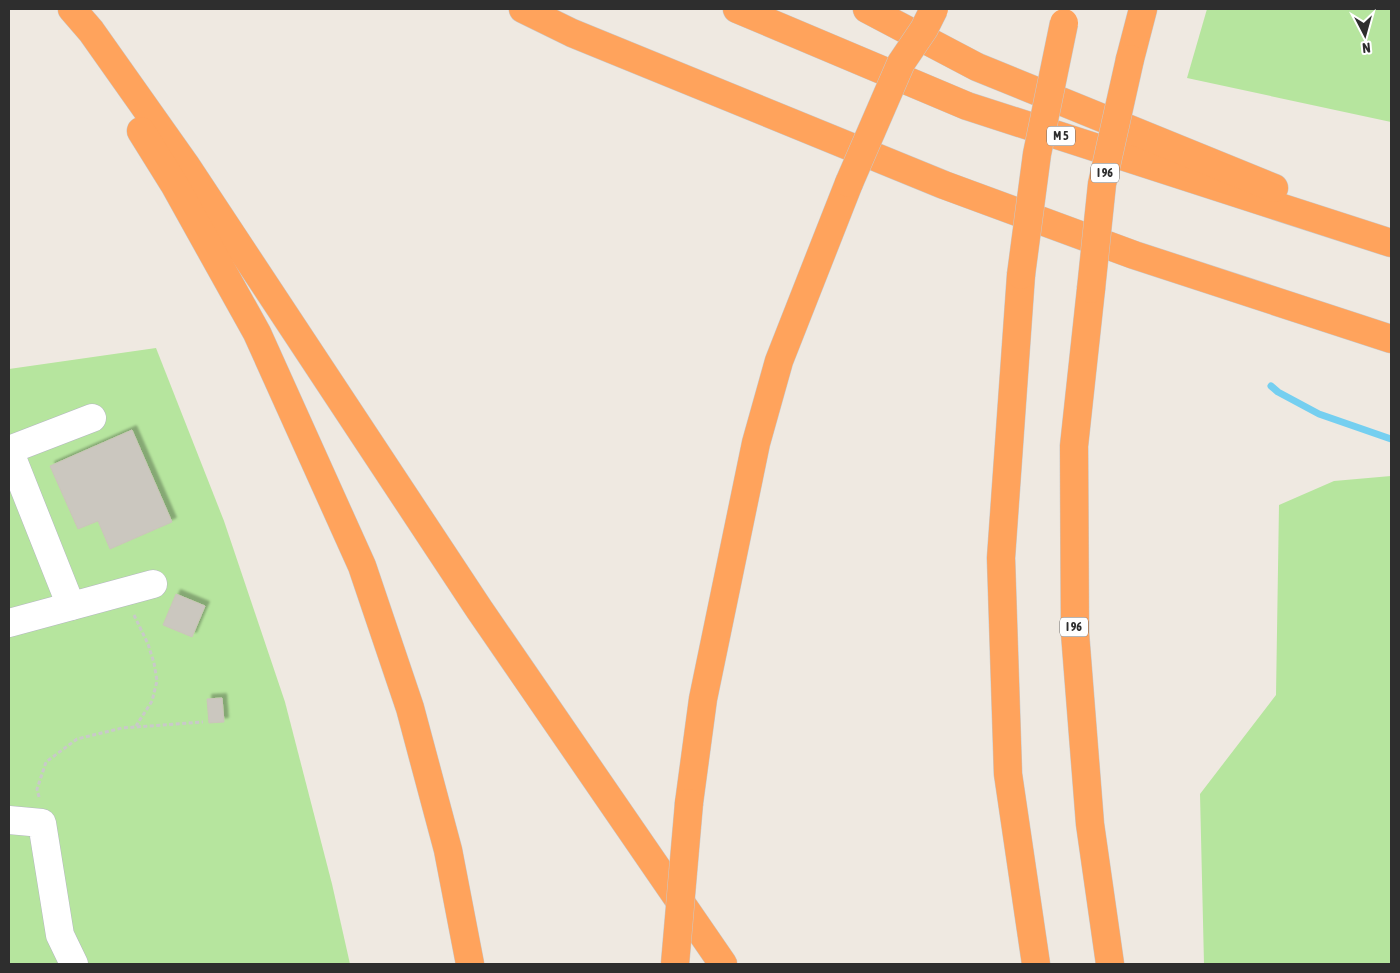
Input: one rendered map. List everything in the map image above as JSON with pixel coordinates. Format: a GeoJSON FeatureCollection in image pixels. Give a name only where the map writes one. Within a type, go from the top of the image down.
{"type":"FeatureCollection","features":[{"type":"Feature","properties":{"kind":"highway"},"geometry":{"type":"LineString","coordinates":[[61,9],[174,184],[257,333],[362,566],[412,718],[448,850],[470,964]]}},
{"type":"Feature","properties":{"kind":"highway"},"geometry":{"type":"LineString","coordinates":[[72,9],[91,31],[185,164],[479,608],[723,964]]}},
{"type":"Feature","properties":{"kind":"highway"},"geometry":{"type":"LineString","coordinates":[[523,9],[572,33],[944,185],[1134,255],[1391,339]]}},
{"type":"Feature","properties":{"kind":"highway","name":"M 5"},"geometry":{"type":"LineString","coordinates":[[738,9],[967,106],[1391,243]]}},
{"type":"Feature","properties":{"kind":"highway"},"geometry":{"type":"LineString","coordinates":[[868,9],[976,67],[1391,235]]}},
{"type":"Feature","properties":{"kind":"highway"},"geometry":{"type":"LineString","coordinates":[[901,62],[912,9]]}},
{"type":"Feature","properties":{"kind":"highway"},"geometry":{"type":"LineString","coordinates":[[675,964],[689,803],[702,698],[756,443],[779,361],[828,238],[901,62],[924,29],[934,9]]}},
{"type":"Feature","properties":{"kind":"highway","name":"I 96"},"geometry":{"type":"LineString","coordinates":[[1110,964],[1090,824],[1074,633],[1074,446],[1102,184],[1143,9]]}},
{"type":"Feature","properties":{"kind":"highway"},"geometry":{"type":"LineString","coordinates":[[1036,964],[1008,774],[1001,558],[1021,275],[1037,154],[1066,16]]}},
{"type":"Feature","properties":{"kind":"lane"},"geometry":{"type":"LineString","coordinates":[[71,606],[9,450],[92,418]]}},
{"type":"Feature","properties":{"kind":"lane"},"geometry":{"type":"LineString","coordinates":[[9,623],[153,584]]}},
{"type":"Feature","properties":{"kind":"lane"},"geometry":{"type":"LineString","coordinates":[[9,820],[42,823],[60,935],[74,964]]}},
{"type":"Feature","properties":{"kind":"path"},"geometry":{"type":"LineString","coordinates":[[123,592],[148,644],[157,681],[152,701],[135,726]]}},
{"type":"Feature","properties":{"kind":"path"},"geometry":{"type":"LineString","coordinates":[[42,823],[37,789],[46,762],[77,739],[135,726],[203,722]]}},
{"type":"Feature","properties":{"kind":"green space"},"geometry":{"type":"Polygon","coordinates":[[[1207,9],[1391,9],[1391,122],[1187,78],[1207,9]]]}},
{"type":"Feature","properties":{"kind":"green space"},"geometry":{"type":"Polygon","coordinates":[[[156,348],[224,521],[285,702],[332,884],[350,964],[9,964],[9,369],[156,348]]]}},
{"type":"Feature","properties":{"kind":"green space"},"geometry":{"type":"Polygon","coordinates":[[[1391,476],[1391,964],[1204,964],[1200,794],[1276,695],[1279,505],[1334,481],[1391,476]]]}},
{"type":"Feature","properties":{"kind":"building"},"geometry":{"type":"Polygon","coordinates":[[[132,430],[172,522],[110,549],[98,521],[78,529],[50,466],[132,430]]]}},
{"type":"Feature","properties":{"kind":"building"},"geometry":{"type":"Polygon","coordinates":[[[176,594],[205,606],[192,637],[163,625],[176,594]]]}},
{"type":"Feature","properties":{"kind":"building"},"geometry":{"type":"Polygon","coordinates":[[[222,698],[224,722],[209,723],[207,699],[222,698]]]}},
{"type":"Feature","properties":{"kind":"waterway"},"geometry":{"type":"LineString","coordinates":[[1271,386],[1278,392],[1319,414],[1391,439]]}}]}
